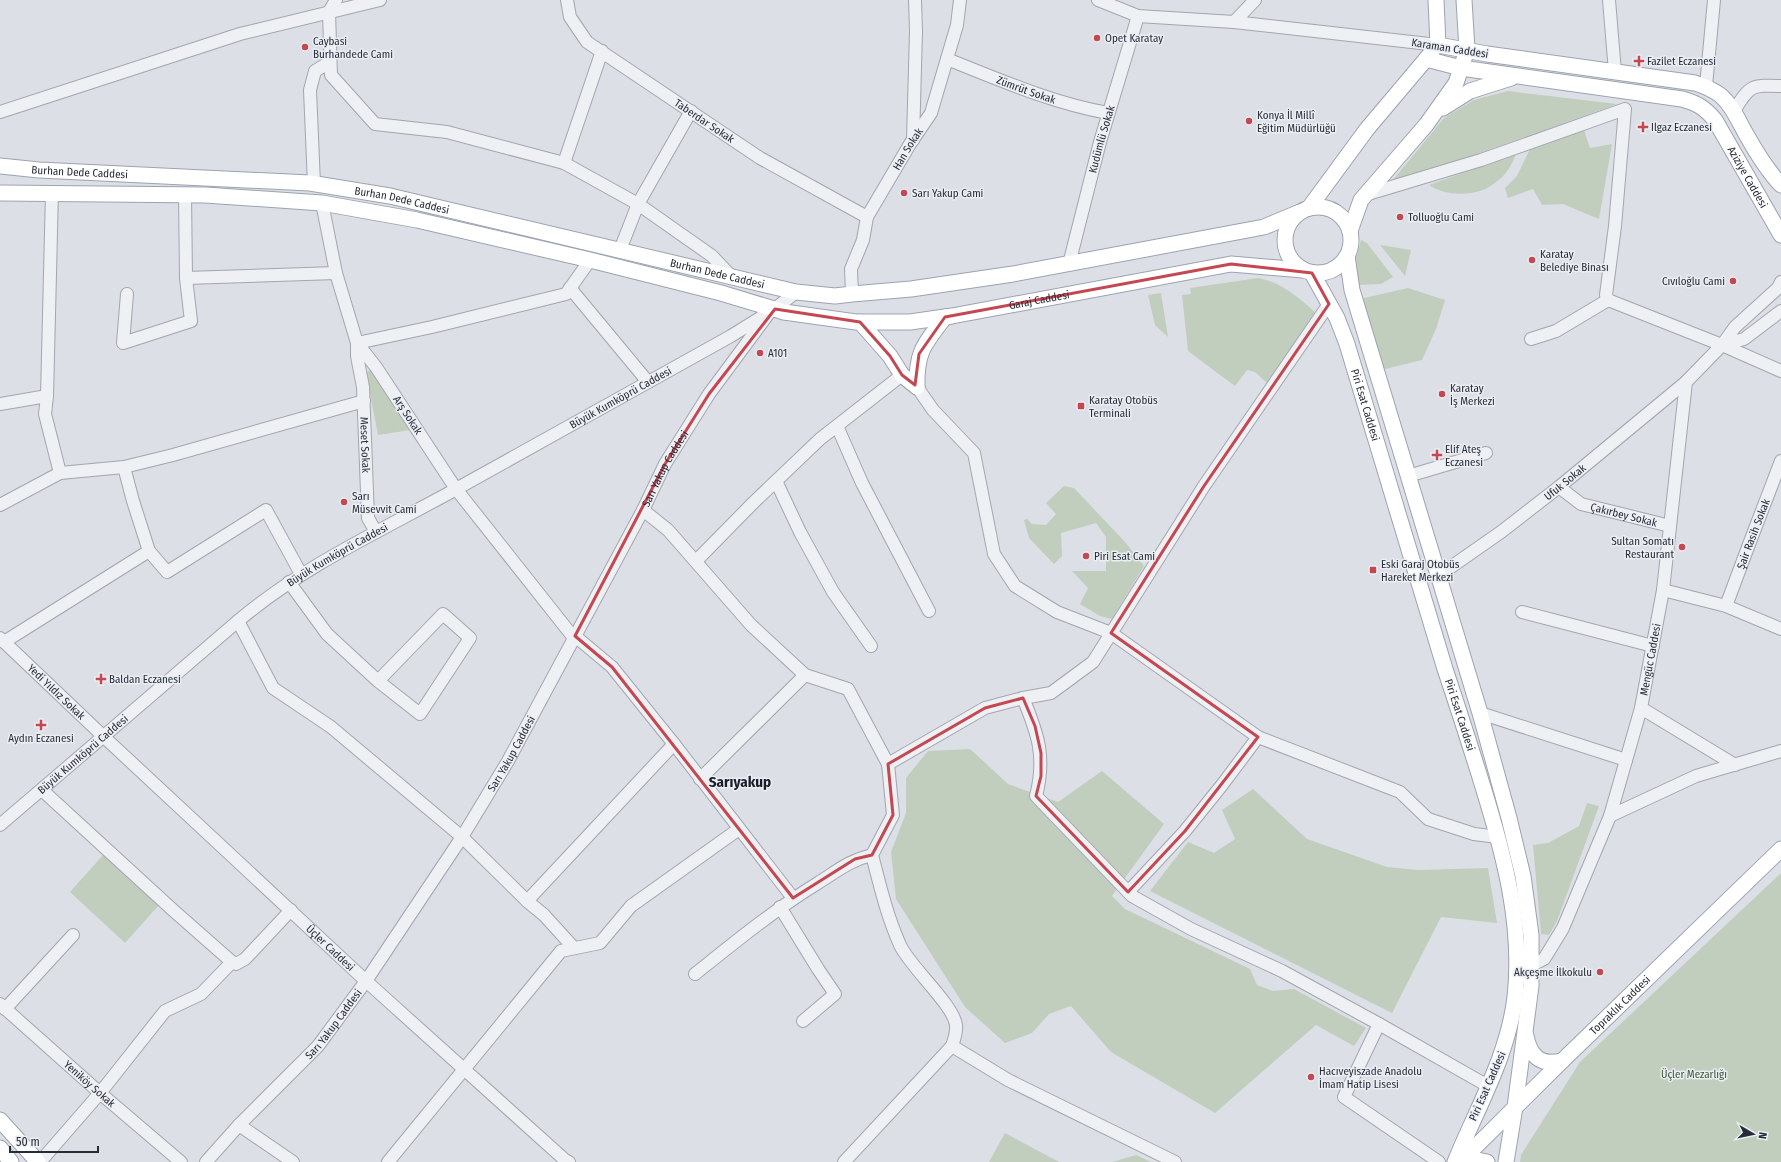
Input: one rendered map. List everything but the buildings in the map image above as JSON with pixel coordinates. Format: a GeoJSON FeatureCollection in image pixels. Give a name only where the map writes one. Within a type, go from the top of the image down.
{"type":"FeatureCollection","features":[{"type":"Feature","properties":{"kind":"main road"},"geometry":{"type":"LineString","coordinates":[[1436,0],[1438,45],[1368,129],[1305,210],[1292,218],[1287,227],[1285,242],[1289,257],[1296,266],[1308,272],[1322,273],[1332,270],[1341,264],[1347,256],[1350,248],[1350,231],[1361,200],[1368,194],[1434,115],[1456,83],[1466,50],[1464,0]]}},
{"type":"Feature","properties":{"kind":"main road","name":"Karaman Caddesi"},"geometry":{"type":"LineString","coordinates":[[1438,45],[1694,83],[1706,86],[1720,95],[1734,111]]}},
{"type":"Feature","properties":{"kind":"main road","name":"Karaman Caddesi"},"geometry":{"type":"LineString","coordinates":[[1426,59],[1461,68],[1682,99],[1695,102],[1706,109],[1715,120]]}},
{"type":"Feature","properties":{"kind":"main road"},"geometry":{"type":"LineString","coordinates":[[1434,115],[1470,91],[1519,76]]}},
{"type":"Feature","properties":{"kind":"main road","name":"Aziziye Caddesi"},"geometry":{"type":"LineString","coordinates":[[1734,111],[1754,149],[1774,178],[1781,185]]}},
{"type":"Feature","properties":{"kind":"main road","name":"Aziziye Caddesi"},"geometry":{"type":"LineString","coordinates":[[1715,120],[1781,235]]}},
{"type":"Feature","properties":{"kind":"main road","name":"Burhan Dede Caddesi"},"geometry":{"type":"LineString","coordinates":[[0,166],[39,170],[314,184],[390,196],[796,292]]}},
{"type":"Feature","properties":{"kind":"main road","name":"Burhan Dede Caddesi"},"geometry":{"type":"LineString","coordinates":[[0,193],[52,192],[205,195],[322,203],[418,220],[590,260],[721,293],[772,311]]}},
{"type":"Feature","properties":{"kind":"main road"},"geometry":{"type":"LineString","coordinates":[[796,292],[835,296],[911,289],[1069,264],[1264,227],[1305,210],[1319,206],[1330,209],[1342,218],[1350,231]]}},
{"type":"Feature","properties":{"kind":"main road","name":"Piri Esat Caddesi"},"geometry":{"type":"LineString","coordinates":[[1347,256],[1352,290],[1480,713],[1510,818],[1523,876],[1529,921],[1532,964],[1526,1033],[1506,1162]]}},
{"type":"Feature","properties":{"kind":"main road","name":"Garaj Caddesi"},"geometry":{"type":"LineString","coordinates":[[772,311],[860,322],[910,322],[945,317],[1231,264],[1308,272]]}},
{"type":"Feature","properties":{"kind":"main road","name":"Piri Esat Caddesi"},"geometry":{"type":"LineString","coordinates":[[1308,272],[1329,304],[1347,344],[1498,836],[1514,910],[1517,974],[1515,998],[1505,1046],[1455,1162]]}},
{"type":"Feature","properties":{"kind":"main road"},"geometry":{"type":"LineString","coordinates":[[917,387],[916,373],[919,354],[928,338],[945,317]]}},
{"type":"Feature","properties":{"kind":"main road"},"geometry":{"type":"LineString","coordinates":[[860,322],[890,356],[902,375],[917,387]]}},
{"type":"Feature","properties":{"kind":"main road","name":"Topraklık Caddesi"},"geometry":{"type":"LineString","coordinates":[[1461,1162],[1562,1061],[1781,849]]}},
{"type":"Feature","properties":{"kind":"main road"},"geometry":{"type":"LineString","coordinates":[[1526,1033],[1530,1047],[1536,1057],[1548,1063],[1562,1061]]}},
{"type":"Feature","properties":{"kind":"main road"},"geometry":{"type":"LineString","coordinates":[[0,1120],[39,1162]]}},
{"type":"Feature","properties":{"kind":"main road"},"geometry":{"type":"LineString","coordinates":[[0,1148],[11,1162]]}},
{"type":"Feature","properties":{"kind":"main road"},"geometry":{"type":"LineString","coordinates":[[1461,1162],[1473,1159],[1487,1162]]}},
{"type":"Feature","properties":{"kind":"street"},"geometry":{"type":"LineString","coordinates":[[336,0],[329,12],[330,75],[375,124],[447,132],[564,163],[638,204],[712,256],[731,276]]}},
{"type":"Feature","properties":{"kind":"street"},"geometry":{"type":"LineString","coordinates":[[0,112],[240,34],[380,0]]}},
{"type":"Feature","properties":{"kind":"street","name":"Taberdar Sokak"},"geometry":{"type":"LineString","coordinates":[[567,0],[570,17],[587,42],[691,110],[760,158],[867,217]]}},
{"type":"Feature","properties":{"kind":"street"},"geometry":{"type":"LineString","coordinates":[[913,140],[916,31],[915,0]]}},
{"type":"Feature","properties":{"kind":"street","name":"Han Sokak"},"geometry":{"type":"LineString","coordinates":[[852,294],[851,269],[863,240],[867,217],[931,113],[957,25],[960,0]]}},
{"type":"Feature","properties":{"kind":"street","name":"Karaman Caddesi"},"geometry":{"type":"LineString","coordinates":[[1098,0],[1138,16],[1234,22],[1438,45]]}},
{"type":"Feature","properties":{"kind":"street"},"geometry":{"type":"LineString","coordinates":[[1609,0],[1615,72]]}},
{"type":"Feature","properties":{"kind":"street"},"geometry":{"type":"LineString","coordinates":[[1706,86],[1714,0]]}},
{"type":"Feature","properties":{"kind":"street"},"geometry":{"type":"LineString","coordinates":[[1234,22],[1249,2]]}},
{"type":"Feature","properties":{"kind":"street","name":"Kudümlü Sokak"},"geometry":{"type":"LineString","coordinates":[[1069,264],[1108,113],[1138,16]]}},
{"type":"Feature","properties":{"kind":"street"},"geometry":{"type":"LineString","coordinates":[[564,163],[602,51]]}},
{"type":"Feature","properties":{"kind":"street","name":"Zümrüt Sokak"},"geometry":{"type":"LineString","coordinates":[[947,59],[1077,108],[1108,113]]}},
{"type":"Feature","properties":{"kind":"street"},"geometry":{"type":"LineString","coordinates":[[314,184],[310,90],[315,71],[330,62]]}},
{"type":"Feature","properties":{"kind":"street"},"geometry":{"type":"LineString","coordinates":[[1734,111],[1745,93],[1757,85],[1781,86]]}},
{"type":"Feature","properties":{"kind":"street"},"geometry":{"type":"LineString","coordinates":[[620,250],[638,204],[691,110]]}},
{"type":"Feature","properties":{"kind":"street"},"geometry":{"type":"LineString","coordinates":[[1368,194],[1481,160],[1625,110],[1615,226],[1606,295],[1608,300],[1722,345],[1781,371]]}},
{"type":"Feature","properties":{"kind":"street"},"geometry":{"type":"LineString","coordinates":[[52,192],[47,396],[45,414],[60,473]]}},
{"type":"Feature","properties":{"kind":"street"},"geometry":{"type":"LineString","coordinates":[[127,294],[123,343],[191,321],[186,278],[185,195]]}},
{"type":"Feature","properties":{"kind":"street"},"geometry":{"type":"LineString","coordinates":[[322,203],[336,273],[357,343],[432,328],[566,294],[590,260]]}},
{"type":"Feature","properties":{"kind":"street"},"geometry":{"type":"LineString","coordinates":[[186,278],[336,273]]}},
{"type":"Feature","properties":{"kind":"street"},"geometry":{"type":"LineString","coordinates":[[1686,382],[1722,345],[1735,327],[1778,288],[1781,282]]}},
{"type":"Feature","properties":{"kind":"street"},"geometry":{"type":"LineString","coordinates":[[570,288],[648,382]]}},
{"type":"Feature","properties":{"kind":"street","name":"Büyük Kumköprü Caddesi"},"geometry":{"type":"LineString","coordinates":[[0,825],[238,621],[289,582],[376,532],[731,336],[772,311],[796,292]]}},
{"type":"Feature","properties":{"kind":"street"},"geometry":{"type":"LineString","coordinates":[[1531,339],[1556,331],[1608,300]]}},
{"type":"Feature","properties":{"kind":"street"},"geometry":{"type":"LineString","coordinates":[[888,764],[985,708],[1023,698],[1051,694],[1093,662],[1204,486],[1329,304]]}},
{"type":"Feature","properties":{"kind":"street","name":"Sarı Yakup Caddesi"},"geometry":{"type":"LineString","coordinates":[[206,1162],[239,1124],[318,1046],[366,981],[462,837],[508,761],[643,510],[665,464],[709,394],[772,311]]}},
{"type":"Feature","properties":{"kind":"street"},"geometry":{"type":"LineString","coordinates":[[1722,345],[1744,339],[1781,311]]}},
{"type":"Feature","properties":{"kind":"street","name":"Meset Sokak"},"geometry":{"type":"LineString","coordinates":[[357,343],[357,356],[363,386],[364,401],[368,518],[376,532]]}},
{"type":"Feature","properties":{"kind":"street","name":"Arş Sokak"},"geometry":{"type":"LineString","coordinates":[[357,343],[376,367],[456,489],[575,637],[612,667],[674,744],[793,898]]}},
{"type":"Feature","properties":{"kind":"street"},"geometry":{"type":"LineString","coordinates":[[696,561],[820,439],[902,375]]}},
{"type":"Feature","properties":{"kind":"street","name":"Ufuk Sokak"},"geometry":{"type":"LineString","coordinates":[[1438,576],[1501,532],[1559,487],[1686,382]]}},
{"type":"Feature","properties":{"kind":"street","name":"Mengüc Caddesi"},"geometry":{"type":"LineString","coordinates":[[1532,964],[1544,959],[1563,928],[1610,816],[1640,708],[1664,590],[1686,382]]}},
{"type":"Feature","properties":{"kind":"street"},"geometry":{"type":"LineString","coordinates":[[917,387],[934,410],[974,453],[994,554],[1015,586],[1057,612],[1111,633],[1258,737],[1400,792],[1428,819],[1474,834],[1498,836]]}},
{"type":"Feature","properties":{"kind":"street"},"geometry":{"type":"LineString","coordinates":[[0,404],[47,396]]}},
{"type":"Feature","properties":{"kind":"street"},"geometry":{"type":"LineString","coordinates":[[0,505],[60,473],[124,467],[181,453],[364,401]]}},
{"type":"Feature","properties":{"kind":"street"},"geometry":{"type":"LineString","coordinates":[[837,426],[862,483],[929,611]]}},
{"type":"Feature","properties":{"kind":"street"},"geometry":{"type":"LineString","coordinates":[[1408,476],[1486,453]]}},
{"type":"Feature","properties":{"kind":"street","name":"Şair Rasih Sokak"},"geometry":{"type":"LineString","coordinates":[[1726,606],[1781,461]]}},
{"type":"Feature","properties":{"kind":"street"},"geometry":{"type":"LineString","coordinates":[[124,467],[149,551],[167,572],[266,510],[301,574]]}},
{"type":"Feature","properties":{"kind":"street"},"geometry":{"type":"LineString","coordinates":[[776,481],[800,532],[833,592],[871,646]]}},
{"type":"Feature","properties":{"kind":"street","name":"Çakırbey Sokak"},"geometry":{"type":"LineString","coordinates":[[1559,487],[1581,504],[1670,526]]}},
{"type":"Feature","properties":{"kind":"street"},"geometry":{"type":"LineString","coordinates":[[643,510],[668,530],[751,625],[805,675],[848,689],[888,764],[893,815],[872,855],[884,904],[901,947],[949,1011],[956,1025],[952,1046],[844,1162]]}},
{"type":"Feature","properties":{"kind":"street"},"geometry":{"type":"LineString","coordinates":[[2,640],[149,551]]}},
{"type":"Feature","properties":{"kind":"street"},"geometry":{"type":"LineString","coordinates":[[289,582],[328,634],[378,681],[420,714],[470,638],[443,614],[378,681]]}},
{"type":"Feature","properties":{"kind":"street"},"geometry":{"type":"LineString","coordinates":[[1664,590],[1726,606],[1781,629]]}},
{"type":"Feature","properties":{"kind":"street"},"geometry":{"type":"LineString","coordinates":[[1522,612],[1653,646]]}},
{"type":"Feature","properties":{"kind":"street"},"geometry":{"type":"LineString","coordinates":[[238,621],[274,688],[331,727],[462,837],[527,901],[544,915],[574,948]]}},
{"type":"Feature","properties":{"kind":"street","name":"Yedi Yıldız Sokak"},"geometry":{"type":"LineString","coordinates":[[2,640],[113,746]]}},
{"type":"Feature","properties":{"kind":"street"},"geometry":{"type":"LineString","coordinates":[[700,779],[805,675]]}},
{"type":"Feature","properties":{"kind":"street"},"geometry":{"type":"LineString","coordinates":[[1023,698],[1035,726],[1041,753],[1041,776],[1036,796],[1132,896],[1191,929],[1282,971],[1488,1086]]}},
{"type":"Feature","properties":{"kind":"street"},"geometry":{"type":"LineString","coordinates":[[1640,708],[1735,765]]}},
{"type":"Feature","properties":{"kind":"street"},"geometry":{"type":"LineString","coordinates":[[1480,713],[1626,760]]}},
{"type":"Feature","properties":{"kind":"street"},"geometry":{"type":"LineString","coordinates":[[1128,892],[1185,830],[1222,785],[1258,737]]}},
{"type":"Feature","properties":{"kind":"street"},"geometry":{"type":"LineString","coordinates":[[527,901],[674,744]]}},
{"type":"Feature","properties":{"kind":"street","name":"Üçler Caddesi"},"geometry":{"type":"LineString","coordinates":[[113,746],[366,981],[566,1161]]}},
{"type":"Feature","properties":{"kind":"street"},"geometry":{"type":"LineString","coordinates":[[1610,816],[1696,776],[1781,751]]}},
{"type":"Feature","properties":{"kind":"street"},"geometry":{"type":"LineString","coordinates":[[42,790],[174,911],[236,964],[245,959],[291,910]]}},
{"type":"Feature","properties":{"kind":"street"},"geometry":{"type":"LineString","coordinates":[[388,1162],[562,950],[600,943],[631,906],[739,829]]}},
{"type":"Feature","properties":{"kind":"street"},"geometry":{"type":"LineString","coordinates":[[694,974],[793,898],[855,859],[872,855]]}},
{"type":"Feature","properties":{"kind":"street"},"geometry":{"type":"LineString","coordinates":[[780,907],[835,994],[803,1021]]}},
{"type":"Feature","properties":{"kind":"street"},"geometry":{"type":"LineString","coordinates":[[3,1007],[74,935]]}},
{"type":"Feature","properties":{"kind":"street"},"geometry":{"type":"LineString","coordinates":[[39,1162],[100,1093],[166,1011],[201,994],[232,962]]}},
{"type":"Feature","properties":{"kind":"street","name":"Yeniköy Sokak"},"geometry":{"type":"LineString","coordinates":[[3,1007],[181,1162]]}},
{"type":"Feature","properties":{"kind":"street"},"geometry":{"type":"LineString","coordinates":[[1379,1024],[1344,1097],[1439,1162]]}},
{"type":"Feature","properties":{"kind":"street"},"geometry":{"type":"LineString","coordinates":[[952,1046],[1008,1080],[1175,1162]]}},
{"type":"Feature","properties":{"kind":"street"},"geometry":{"type":"LineString","coordinates":[[239,1124],[293,1162]]}},
{"type":"Feature","properties":{"kind":"highlighted area"},"geometry":{"type":"Polygon","coordinates":[[[1231,264],[1312,273],[1329,304],[1204,486],[1111,633],[1258,737],[1185,831],[1128,892],[1036,796],[1041,776],[1041,753],[1035,726],[1023,698],[985,708],[888,764],[893,815],[872,855],[855,859],[793,898],[612,667],[575,636],[665,464],[709,394],[775,309],[860,322],[890,356],[902,375],[915,385],[919,354],[945,317],[1231,264]]]}},
{"type":"Feature","properties":{"kind":"green space"},"geometry":{"type":"Polygon","coordinates":[[[1508,91],[1617,104],[1388,186],[1444,118],[1474,100],[1508,91]]]}},
{"type":"Feature","properties":{"kind":"green space"},"geometry":{"type":"Polygon","coordinates":[[[1584,130],[1590,148],[1612,144],[1599,219],[1563,204],[1542,205],[1533,189],[1508,198],[1505,188],[1517,176],[1530,149],[1584,130]]]}},
{"type":"Feature","properties":{"kind":"green space"},"geometry":{"type":"Polygon","coordinates":[[[1516,154],[1504,176],[1483,190],[1455,194],[1441,191],[1429,185],[1516,154]]]}},
{"type":"Feature","properties":{"kind":"green space"},"geometry":{"type":"Polygon","coordinates":[[[1361,240],[1367,243],[1393,277],[1381,284],[1358,285],[1356,258],[1361,240]]]}},
{"type":"Feature","properties":{"kind":"green space"},"geometry":{"type":"Polygon","coordinates":[[[1380,245],[1411,250],[1405,276],[1380,245]]]}},
{"type":"Feature","properties":{"kind":"green space"},"geometry":{"type":"Polygon","coordinates":[[[1258,278],[1282,287],[1296,296],[1315,312],[1268,384],[1255,372],[1247,370],[1235,386],[1188,351],[1182,295],[1191,294],[1190,288],[1258,278]]]}},
{"type":"Feature","properties":{"kind":"green space"},"geometry":{"type":"Polygon","coordinates":[[[1408,288],[1445,300],[1436,329],[1422,360],[1381,370],[1360,299],[1408,288]]]}},
{"type":"Feature","properties":{"kind":"green space"},"geometry":{"type":"Polygon","coordinates":[[[1161,293],[1168,337],[1155,325],[1148,295],[1161,293]]]}},
{"type":"Feature","properties":{"kind":"green space"},"geometry":{"type":"Polygon","coordinates":[[[370,370],[374,372],[411,430],[378,435],[366,373],[370,370]]]}},
{"type":"Feature","properties":{"kind":"green space"},"geometry":{"type":"Polygon","coordinates":[[[1064,486],[1074,488],[1125,542],[1144,566],[1112,619],[1100,616],[1080,604],[1088,588],[1072,571],[1106,571],[1106,537],[1096,523],[1061,533],[1062,556],[1054,564],[1029,538],[1024,520],[1027,519],[1032,524],[1046,525],[1056,514],[1046,503],[1064,486]]]}},
{"type":"Feature","properties":{"kind":"green space"},"geometry":{"type":"Polygon","coordinates":[[[970,749],[1008,784],[1058,802],[1102,771],[1164,824],[1112,896],[1125,909],[1250,969],[1257,985],[1273,991],[1294,989],[1366,1028],[1354,1046],[1316,1025],[1215,1113],[1111,1052],[1071,1006],[1049,1014],[1032,1033],[1005,1043],[965,1007],[896,899],[891,852],[906,813],[906,778],[928,751],[970,749]]]}},
{"type":"Feature","properties":{"kind":"green space"},"geometry":{"type":"Polygon","coordinates":[[[1253,789],[1307,839],[1387,867],[1418,870],[1488,868],[1497,923],[1441,917],[1392,1013],[1150,891],[1188,842],[1214,853],[1235,839],[1222,810],[1253,789]]]}},
{"type":"Feature","properties":{"kind":"green space"},"geometry":{"type":"Polygon","coordinates":[[[1587,803],[1599,806],[1557,921],[1549,935],[1541,934],[1533,845],[1548,843],[1579,826],[1587,803]]]}},
{"type":"Feature","properties":{"kind":"green space"},"geometry":{"type":"Polygon","coordinates":[[[104,854],[159,905],[125,943],[70,892],[104,854]]]}},
{"type":"Feature","properties":{"kind":"green space","name":"Üçler Mezarlığı"},"geometry":{"type":"Polygon","coordinates":[[[1781,873],[1781,1162],[1520,1162],[1521,1155],[1580,1062],[1781,873]]]}},
{"type":"Feature","properties":{"kind":"green space"},"geometry":{"type":"Polygon","coordinates":[[[1005,1133],[1059,1162],[989,1162],[1005,1133]]]}},
{"type":"Feature","properties":{"kind":"green space"},"geometry":{"type":"Polygon","coordinates":[[[1136,1155],[1151,1162],[1112,1162],[1136,1155]]]}},
{"type":"Feature","properties":{"kind":"place","name":"Opet Karatay"},"geometry":{"type":"Point","coordinates":[1097,38]}},
{"type":"Feature","properties":{"kind":"place","name":"Caybasi Burhandede Cami"},"geometry":{"type":"Point","coordinates":[305,47]}},
{"type":"Feature","properties":{"kind":"place","name":"Fazilet Eczanesi"},"geometry":{"type":"Point","coordinates":[1639,61]}},
{"type":"Feature","properties":{"kind":"place","name":"Konya İl Millî Eğitim Müdürlüğü"},"geometry":{"type":"Point","coordinates":[1249,121]}},
{"type":"Feature","properties":{"kind":"place","name":"Ilgaz Eczanesi"},"geometry":{"type":"Point","coordinates":[1643,127]}},
{"type":"Feature","properties":{"kind":"place","name":"Sarı Yakup Cami"},"geometry":{"type":"Point","coordinates":[904,193]}},
{"type":"Feature","properties":{"kind":"place","name":"Tolluoğlu Cami"},"geometry":{"type":"Point","coordinates":[1400,217]}},
{"type":"Feature","properties":{"kind":"place","name":"Karatay Belediye Binası"},"geometry":{"type":"Point","coordinates":[1532,260]}},
{"type":"Feature","properties":{"kind":"place","name":"Cıvıloğlu Cami"},"geometry":{"type":"Point","coordinates":[1733,281]}},
{"type":"Feature","properties":{"kind":"place","name":"A101"},"geometry":{"type":"Point","coordinates":[760,353]}},
{"type":"Feature","properties":{"kind":"place","name":"Karatay İş Merkezi"},"geometry":{"type":"Point","coordinates":[1442,394]}},
{"type":"Feature","properties":{"kind":"place","name":"Karatay Otobüs Terminali"},"geometry":{"type":"Point","coordinates":[1081,406]}},
{"type":"Feature","properties":{"kind":"place","name":"Elif Ateş Eczanesi"},"geometry":{"type":"Point","coordinates":[1437,455]}},
{"type":"Feature","properties":{"kind":"place","name":"Sarı Müsevvit Cami"},"geometry":{"type":"Point","coordinates":[344,502]}},
{"type":"Feature","properties":{"kind":"place","name":"Sultan Somatı Restaurant"},"geometry":{"type":"Point","coordinates":[1682,547]}},
{"type":"Feature","properties":{"kind":"place","name":"Piri Esat Cami"},"geometry":{"type":"Point","coordinates":[1086,556]}},
{"type":"Feature","properties":{"kind":"place","name":"Eski Garaj Otobüs Hareket Merkezi"},"geometry":{"type":"Point","coordinates":[1373,570]}},
{"type":"Feature","properties":{"kind":"place","name":"Baldan Eczanesi"},"geometry":{"type":"Point","coordinates":[101,679]}},
{"type":"Feature","properties":{"kind":"place","name":"Aydın Eczanesi"},"geometry":{"type":"Point","coordinates":[41,725]}},
{"type":"Feature","properties":{"kind":"place","name":"Akçeşme İlkokulu"},"geometry":{"type":"Point","coordinates":[1600,972]}},
{"type":"Feature","properties":{"kind":"place","name":"Hacıveyiszade Anadolu İmam Hatip Lisesi"},"geometry":{"type":"Point","coordinates":[1311,1077]}},
{"type":"Feature","properties":{"kind":"district","name":"Sarıyakup"},"geometry":{"type":"Point","coordinates":[740,782]}}]}
